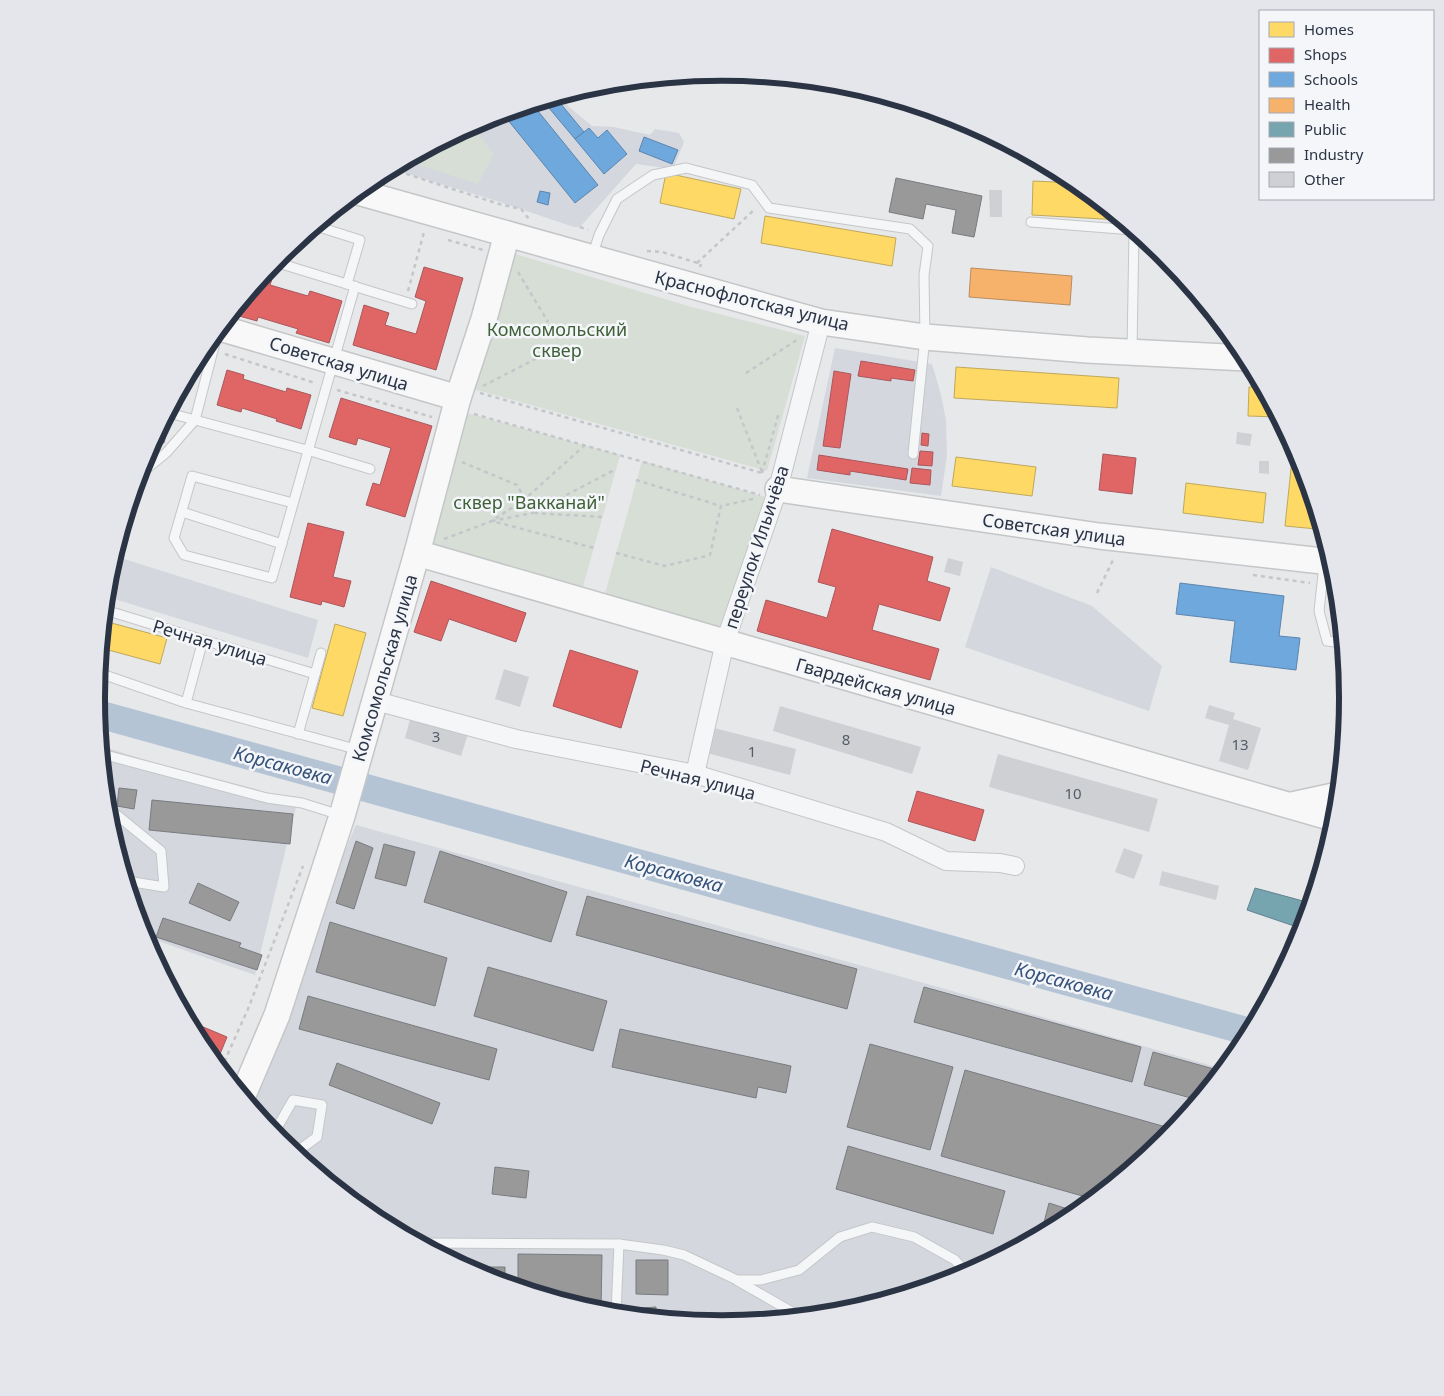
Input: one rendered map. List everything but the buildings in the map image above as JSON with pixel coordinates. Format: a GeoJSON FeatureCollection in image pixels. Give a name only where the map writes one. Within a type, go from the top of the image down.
{"type":"FeatureCollection","features":[{"type":"Feature","properties":{"kind":"main road","name":"Краснофлотская улица"},"geometry":{"type":"LineString","coordinates":[[366,194],[821,322],[925,338],[1236,358]]}},
{"type":"Feature","properties":{"kind":"main road","name":"Комсомольская улица"},"geometry":{"type":"LineString","coordinates":[[246,1089],[277,1015],[344,809],[376,701],[427,547],[468,396],[484,319],[507,234]]}},
{"type":"Feature","properties":{"kind":"main road","name":"Советская улица"},"geometry":{"type":"LineString","coordinates":[[222,337],[333,362],[468,396]]}},
{"type":"Feature","properties":{"kind":"main road","name":"Советская улица"},"geometry":{"type":"LineString","coordinates":[[772,493],[1099,536],[1322,556]]}},
{"type":"Feature","properties":{"kind":"main road","name":"Гвардейская улица"},"geometry":{"type":"LineString","coordinates":[[427,547],[725,642],[1327,817]]}},
{"type":"Feature","properties":{"kind":"main road"},"geometry":{"type":"LineString","coordinates":[[1287,806],[1330,797]]}},
{"type":"Feature","properties":{"kind":"street","name":"переулок Ильичёва"},"geometry":{"type":"LineString","coordinates":[[695,774],[725,642],[772,493],[821,322]]}},
{"type":"Feature","properties":{"kind":"street","name":"Речная улица"},"geometry":{"type":"LineString","coordinates":[[376,701],[516,740],[695,774],[886,832],[946,860],[1000,862],[1015,866]]}},
{"type":"Feature","properties":{"kind":"lane"},"geometry":{"type":"LineString","coordinates":[[592,258],[599,235],[617,199],[653,175],[686,168],[752,186],[769,208],[910,229],[928,246],[924,275],[925,338],[913,454]]}},
{"type":"Feature","properties":{"kind":"lane"},"geometry":{"type":"LineString","coordinates":[[1031,222],[1123,229]]}},
{"type":"Feature","properties":{"kind":"lane"},"geometry":{"type":"LineString","coordinates":[[293,503],[192,476],[174,538],[184,555],[272,578],[333,362],[360,240],[323,228]]}},
{"type":"Feature","properties":{"kind":"lane"},"geometry":{"type":"LineString","coordinates":[[1132,352],[1133,238]]}},
{"type":"Feature","properties":{"kind":"lane"},"geometry":{"type":"LineString","coordinates":[[284,265],[409,303]]}},
{"type":"Feature","properties":{"kind":"lane"},"geometry":{"type":"LineString","coordinates":[[151,465],[166,452],[195,420],[214,349]]}},
{"type":"Feature","properties":{"kind":"lane"},"geometry":{"type":"LineString","coordinates":[[175,415],[370,469]]}},
{"type":"Feature","properties":{"kind":"lane"},"geometry":{"type":"LineString","coordinates":[[182,512],[282,544]]}},
{"type":"Feature","properties":{"kind":"lane"},"geometry":{"type":"LineString","coordinates":[[1325,569],[1319,611],[1327,641],[1335,642]]}},
{"type":"Feature","properties":{"kind":"lane","name":"Речная улица"},"geometry":{"type":"LineString","coordinates":[[112,612],[315,674]]}},
{"type":"Feature","properties":{"kind":"lane"},"geometry":{"type":"LineString","coordinates":[[186,703],[202,640]]}},
{"type":"Feature","properties":{"kind":"lane"},"geometry":{"type":"LineString","coordinates":[[298,734],[322,654]]}},
{"type":"Feature","properties":{"kind":"lane"},"geometry":{"type":"LineString","coordinates":[[106,675],[186,703],[298,734],[359,759]]}},
{"type":"Feature","properties":{"kind":"lane"},"geometry":{"type":"LineString","coordinates":[[109,756],[267,798],[344,809]]}},
{"type":"Feature","properties":{"kind":"lane"},"geometry":{"type":"LineString","coordinates":[[116,815],[161,851],[164,887],[134,882]]}},
{"type":"Feature","properties":{"kind":"lane"},"geometry":{"type":"LineString","coordinates":[[278,1126],[293,1100],[322,1105],[317,1137],[301,1149]]}},
{"type":"Feature","properties":{"kind":"lane"},"geometry":{"type":"LineString","coordinates":[[737,1280],[761,1280],[799,1270],[840,1236],[872,1227],[914,1237],[955,1260],[961,1267]]}},
{"type":"Feature","properties":{"kind":"lane"},"geometry":{"type":"LineString","coordinates":[[436,1244],[619,1244],[663,1250],[684,1255],[737,1280],[789,1310]]}},
{"type":"Feature","properties":{"kind":"lane"},"geometry":{"type":"LineString","coordinates":[[616,1305],[619,1244]]}},
{"type":"Feature","properties":{"kind":"path"},"geometry":{"type":"LineString","coordinates":[[401,172],[520,209],[529,219],[538,222]]}},
{"type":"Feature","properties":{"kind":"path"},"geometry":{"type":"LineString","coordinates":[[642,250],[662,252],[699,263],[764,201]]}},
{"type":"Feature","properties":{"kind":"path"},"geometry":{"type":"LineString","coordinates":[[409,303],[424,232]]}},
{"type":"Feature","properties":{"kind":"path"},"geometry":{"type":"LineString","coordinates":[[514,265],[548,322]]}},
{"type":"Feature","properties":{"kind":"path"},"geometry":{"type":"LineString","coordinates":[[746,373],[800,338],[790,335]]}},
{"type":"Feature","properties":{"kind":"path"},"geometry":{"type":"LineString","coordinates":[[222,338],[326,386],[438,419]]}},
{"type":"Feature","properties":{"kind":"path"},"geometry":{"type":"LineString","coordinates":[[481,387],[540,357]]}},
{"type":"Feature","properties":{"kind":"path"},"geometry":{"type":"LineString","coordinates":[[468,396],[762,473],[737,408]]}},
{"type":"Feature","properties":{"kind":"path"},"geometry":{"type":"LineString","coordinates":[[492,521],[525,499],[585,445]]}},
{"type":"Feature","properties":{"kind":"path"},"geometry":{"type":"LineString","coordinates":[[454,458],[516,485],[525,499]]}},
{"type":"Feature","properties":{"kind":"path"},"geometry":{"type":"LineString","coordinates":[[532,513],[616,469]]}},
{"type":"Feature","properties":{"kind":"path"},"geometry":{"type":"LineString","coordinates":[[636,480],[721,506],[772,493]]}},
{"type":"Feature","properties":{"kind":"path"},"geometry":{"type":"LineString","coordinates":[[616,553],[665,566],[710,555],[721,506]]}},
{"type":"Feature","properties":{"kind":"path"},"geometry":{"type":"LineString","coordinates":[[427,547],[492,521],[532,513],[602,517]]}},
{"type":"Feature","properties":{"kind":"path"},"geometry":{"type":"LineString","coordinates":[[492,521],[594,548]]}},
{"type":"Feature","properties":{"kind":"path"},"geometry":{"type":"LineString","coordinates":[[1097,593],[1115,556]]}},
{"type":"Feature","properties":{"kind":"path"},"geometry":{"type":"LineString","coordinates":[[224,1062],[248,1009],[304,864]]}},
{"type":"Feature","properties":{"kind":"shaded area"},"geometry":{"type":"Polygon","coordinates":[[[565,101],[568,106],[592,126],[614,127],[650,135],[655,129],[679,133],[684,142],[673,169],[636,164],[580,227],[574,227],[401,172],[449,145],[486,128],[565,101]]]}},
{"type":"Feature","properties":{"kind":"shaded area"},"geometry":{"type":"Polygon","coordinates":[[[835,348],[932,364],[946,420],[947,455],[941,496],[807,478],[835,348]]]}},
{"type":"Feature","properties":{"kind":"shaded area"},"geometry":{"type":"Polygon","coordinates":[[[124,559],[318,620],[308,658],[114,599],[116,582],[124,559]]]}},
{"type":"Feature","properties":{"kind":"shaded area"},"geometry":{"type":"Polygon","coordinates":[[[991,567],[1092,606],[1162,666],[1149,711],[965,647],[991,567]]]}},
{"type":"Feature","properties":{"kind":"shaded area"},"geometry":{"type":"Polygon","coordinates":[[[108,748],[296,807],[255,975],[155,940],[126,858],[117,818],[108,748]]]}},
{"type":"Feature","properties":{"kind":"shaded area"},"geometry":{"type":"Polygon","coordinates":[[[356,825],[949,990],[1216,1067],[1186,1105],[1129,1162],[1065,1211],[995,1251],[958,1268],[882,1294],[803,1309],[722,1315],[641,1309],[562,1294],[486,1268],[449,1251],[379,1211],[315,1162],[258,1105],[246,1089],[356,825]]]}},
{"type":"Feature","properties":{"kind":"green space"},"geometry":{"type":"Polygon","coordinates":[[[477,132],[494,154],[478,184],[415,164],[477,132]]]}},
{"type":"Feature","properties":{"kind":"green space","name":"Комсомольский сквер"},"geometry":{"type":"Polygon","coordinates":[[[509,252],[688,306],[805,336],[767,471],[470,388],[509,252]]]}},
{"type":"Feature","properties":{"kind":"green space","name":"сквер \"Вакканай\""},"geometry":{"type":"Polygon","coordinates":[[[467,413],[620,455],[582,590],[427,546],[467,413]]]}},
{"type":"Feature","properties":{"kind":"green space"},"geometry":{"type":"Polygon","coordinates":[[[642,461],[766,497],[723,631],[604,597],[642,461]]]}},
{"type":"Feature","properties":{"kind":"waterway","name":"Корсаковка"},"geometry":{"type":"LineString","coordinates":[[106,716],[1242,1030]]}}]}
